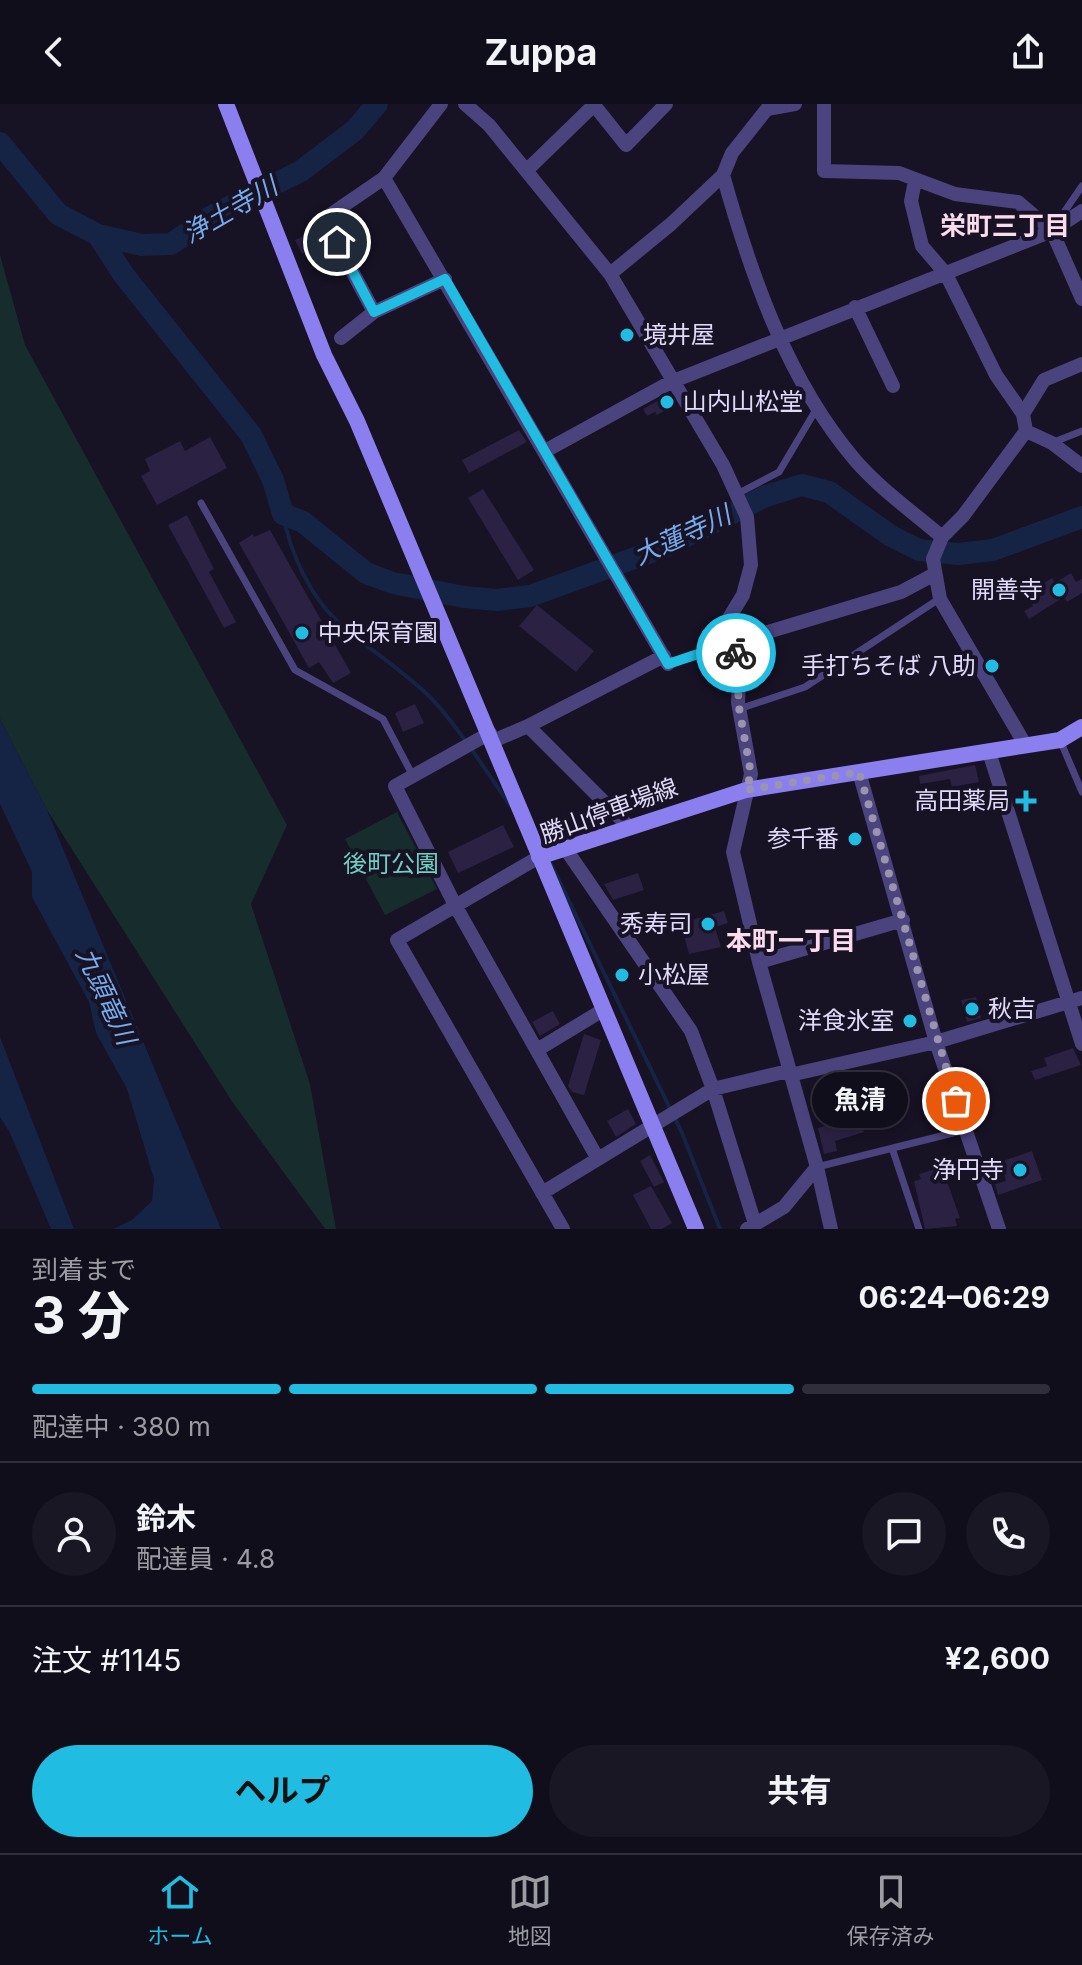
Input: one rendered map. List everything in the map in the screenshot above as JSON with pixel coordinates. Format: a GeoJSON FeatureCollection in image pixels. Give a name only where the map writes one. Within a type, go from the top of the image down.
{"type":"FeatureCollection","features":[{"type":"Feature","properties":{"kind":"main road"},"geometry":{"type":"LineString","coordinates":[[226,104],[324,355],[357,421],[492,737],[539,857]]}},
{"type":"Feature","properties":{"kind":"main road","name":"勝山停車場線"},"geometry":{"type":"LineString","coordinates":[[696,1229],[539,857],[746,790],[1060,740],[1082,727]]}},
{"type":"Feature","properties":{"kind":"street"},"geometry":{"type":"LineString","coordinates":[[374,312],[324,219],[384,178],[441,104]]}},
{"type":"Feature","properties":{"kind":"street"},"geometry":{"type":"LineString","coordinates":[[465,104],[489,125],[610,274],[671,382],[723,465],[747,517],[751,565],[743,595],[726,623],[740,662],[739,709],[751,774],[733,852],[759,962],[817,1167],[831,1229]]}},
{"type":"Feature","properties":{"kind":"street"},"geometry":{"type":"LineString","coordinates":[[527,170],[594,105],[626,145],[666,104]]}},
{"type":"Feature","properties":{"kind":"street"},"geometry":{"type":"LineString","coordinates":[[610,274],[671,224],[723,175],[732,153],[769,107],[795,104]]}},
{"type":"Feature","properties":{"kind":"street"},"geometry":{"type":"LineString","coordinates":[[824,104],[824,171],[899,173],[955,194],[1018,202],[1052,231],[1082,299]]}},
{"type":"Feature","properties":{"kind":"street"},"geometry":{"type":"LineString","coordinates":[[723,175],[740,238],[779,337],[817,408],[857,462],[942,537]]}},
{"type":"Feature","properties":{"kind":"street"},"geometry":{"type":"LineString","coordinates":[[384,178],[666,660],[528,726],[492,737],[395,786],[456,907],[598,1159]]}},
{"type":"Feature","properties":{"kind":"street"},"geometry":{"type":"LineString","coordinates":[[915,181],[911,201],[922,246],[946,274],[996,375],[1023,414],[1026,431],[963,516],[942,537],[933,559],[940,599],[1026,746]]}},
{"type":"Feature","properties":{"kind":"street"},"geometry":{"type":"LineString","coordinates":[[545,451],[671,382],[1052,231],[1082,211]]}},
{"type":"Feature","properties":{"kind":"street"},"geometry":{"type":"LineString","coordinates":[[341,338],[374,312],[445,279]]}},
{"type":"Feature","properties":{"kind":"street"},"geometry":{"type":"LineString","coordinates":[[855,307],[893,386]]}},
{"type":"Feature","properties":{"kind":"street"},"geometry":{"type":"LineString","coordinates":[[1023,414],[1044,380],[1082,364]]}},
{"type":"Feature","properties":{"kind":"street"},"geometry":{"type":"LineString","coordinates":[[1026,431],[1052,443],[1082,466]]}},
{"type":"Feature","properties":{"kind":"street"},"geometry":{"type":"LineString","coordinates":[[731,643],[901,592],[935,574]]}},
{"type":"Feature","properties":{"kind":"street"},"geometry":{"type":"LineString","coordinates":[[528,726],[628,826]]}},
{"type":"Feature","properties":{"kind":"street"},"geometry":{"type":"LineString","coordinates":[[989,752],[1075,1001],[1082,1044]]}},
{"type":"Feature","properties":{"kind":"street"},"geometry":{"type":"LineString","coordinates":[[859,772],[936,1042],[999,1229]]}},
{"type":"Feature","properties":{"kind":"street"},"geometry":{"type":"LineString","coordinates":[[565,848],[691,1031],[713,1089],[750,1227],[784,1207],[817,1167]]}},
{"type":"Feature","properties":{"kind":"street"},"geometry":{"type":"LineString","coordinates":[[539,857],[397,940],[563,1229]]}},
{"type":"Feature","properties":{"kind":"street"},"geometry":{"type":"LineString","coordinates":[[759,962],[903,920]]}},
{"type":"Feature","properties":{"kind":"street"},"geometry":{"type":"LineString","coordinates":[[542,1193],[713,1089],[936,1042],[1075,1001]]}},
{"type":"Feature","properties":{"kind":"street"},"geometry":{"type":"LineString","coordinates":[[537,1050],[603,1010]]}},
{"type":"Feature","properties":{"kind":"lane"},"geometry":{"type":"LineString","coordinates":[[1052,231],[1082,186]]}},
{"type":"Feature","properties":{"kind":"lane"},"geometry":{"type":"LineString","coordinates":[[736,494],[779,472],[817,408]]}},
{"type":"Feature","properties":{"kind":"lane"},"geometry":{"type":"LineString","coordinates":[[1052,443],[1082,431]]}},
{"type":"Feature","properties":{"kind":"lane"},"geometry":{"type":"LineString","coordinates":[[201,503],[295,670],[383,719],[413,776]]}},
{"type":"Feature","properties":{"kind":"lane"},"geometry":{"type":"LineString","coordinates":[[739,709],[805,687],[940,599]]}},
{"type":"Feature","properties":{"kind":"lane"},"geometry":{"type":"LineString","coordinates":[[666,660],[731,643]]}},
{"type":"Feature","properties":{"kind":"lane"},"geometry":{"type":"LineString","coordinates":[[1060,740],[1082,792]]}},
{"type":"Feature","properties":{"kind":"lane"},"geometry":{"type":"LineString","coordinates":[[817,1167],[965,1130]]}},
{"type":"Feature","properties":{"kind":"lane"},"geometry":{"type":"LineString","coordinates":[[892,1148],[919,1229]]}},
{"type":"Feature","properties":{"kind":"green space"},"geometry":{"type":"Polygon","coordinates":[[[0,255],[25,345],[287,825],[251,904],[310,1084],[336,1229],[325,1229],[233,1103],[47,810],[0,719],[0,255]]]}},
{"type":"Feature","properties":{"kind":"green space","name":"後町公園"},"geometry":{"type":"Polygon","coordinates":[[[397,812],[437,889],[385,915],[345,839],[397,812]]]}},
{"type":"Feature","properties":{"kind":"water","name":"九頭竜川"},"geometry":{"type":"Polygon","coordinates":[[[0,719],[47,810],[221,1229],[113,1229],[132,1220],[152,1201],[154,1179],[127,1089],[96,1033],[89,1002],[32,897],[32,872],[0,804],[0,719]]]}},
{"type":"Feature","properties":{"kind":"water"},"geometry":{"type":"Polygon","coordinates":[[[0,1037],[74,1229],[51,1229],[10,1133],[0,1117],[0,1037]]]}},
{"type":"Feature","properties":{"kind":"building"},"geometry":{"type":"Polygon","coordinates":[[[318,229],[325,243],[302,254],[295,240],[318,229]]]}},
{"type":"Feature","properties":{"kind":"building"},"geometry":{"type":"Polygon","coordinates":[[[670,394],[676,405],[657,415],[655,412],[647,416],[643,409],[670,394]]]}},
{"type":"Feature","properties":{"kind":"building"},"geometry":{"type":"Polygon","coordinates":[[[519,430],[527,442],[469,473],[462,460],[519,430]]]}},
{"type":"Feature","properties":{"kind":"building"},"geometry":{"type":"Polygon","coordinates":[[[210,437],[227,468],[157,505],[141,476],[150,471],[145,459],[180,441],[185,451],[210,437]]]}},
{"type":"Feature","properties":{"kind":"building"},"geometry":{"type":"Polygon","coordinates":[[[483,489],[534,570],[518,580],[468,498],[483,489]]]}},
{"type":"Feature","properties":{"kind":"building"},"geometry":{"type":"Polygon","coordinates":[[[187,515],[214,569],[209,572],[236,622],[224,628],[168,525],[187,515]]]}},
{"type":"Feature","properties":{"kind":"building"},"geometry":{"type":"Polygon","coordinates":[[[270,530],[351,673],[333,683],[319,662],[309,668],[239,543],[253,534],[254,537],[270,530]]]}},
{"type":"Feature","properties":{"kind":"building"},"geometry":{"type":"Polygon","coordinates":[[[1071,573],[1076,582],[1082,579],[1082,593],[1067,602],[1064,597],[1029,619],[1024,611],[1033,606],[1026,594],[1052,578],[1055,583],[1071,573]]]}},
{"type":"Feature","properties":{"kind":"building"},"geometry":{"type":"Polygon","coordinates":[[[537,605],[594,651],[576,672],[519,626],[537,605]]]}},
{"type":"Feature","properties":{"kind":"building"},"geometry":{"type":"Polygon","coordinates":[[[415,704],[424,723],[403,732],[395,713],[415,704]]]}},
{"type":"Feature","properties":{"kind":"building"},"geometry":{"type":"Polygon","coordinates":[[[975,765],[979,782],[952,787],[950,779],[920,784],[919,776],[975,765]]]}},
{"type":"Feature","properties":{"kind":"building"},"geometry":{"type":"Polygon","coordinates":[[[503,825],[514,847],[458,873],[448,852],[503,825]]]}},
{"type":"Feature","properties":{"kind":"building"},"geometry":{"type":"Polygon","coordinates":[[[638,873],[644,890],[613,900],[604,884],[638,873]]]}},
{"type":"Feature","properties":{"kind":"building"},"geometry":{"type":"Polygon","coordinates":[[[724,911],[728,923],[715,927],[721,947],[689,954],[684,936],[691,934],[688,921],[724,911]]]}},
{"type":"Feature","properties":{"kind":"building"},"geometry":{"type":"Polygon","coordinates":[[[976,997],[981,1018],[967,1022],[961,1000],[976,997]]]}},
{"type":"Feature","properties":{"kind":"building"},"geometry":{"type":"Polygon","coordinates":[[[553,1011],[560,1024],[540,1036],[532,1022],[553,1011]]]}},
{"type":"Feature","properties":{"kind":"building"},"geometry":{"type":"Polygon","coordinates":[[[584,1034],[601,1040],[584,1095],[572,1092],[568,1086],[584,1034]]]}},
{"type":"Feature","properties":{"kind":"building"},"geometry":{"type":"Polygon","coordinates":[[[1073,1048],[1081,1065],[1035,1080],[1031,1071],[1047,1066],[1044,1058],[1073,1048]]]}},
{"type":"Feature","properties":{"kind":"building"},"geometry":{"type":"Polygon","coordinates":[[[845,1077],[864,1132],[835,1141],[837,1151],[824,1154],[818,1128],[835,1123],[823,1083],[845,1077]]]}},
{"type":"Feature","properties":{"kind":"building"},"geometry":{"type":"Polygon","coordinates":[[[628,1109],[636,1124],[616,1137],[607,1121],[628,1109]]]}},
{"type":"Feature","properties":{"kind":"building"},"geometry":{"type":"Polygon","coordinates":[[[1032,1151],[1042,1180],[998,1195],[995,1184],[1006,1181],[1000,1162],[1032,1151]]]}},
{"type":"Feature","properties":{"kind":"building"},"geometry":{"type":"Polygon","coordinates":[[[650,1155],[664,1182],[654,1187],[640,1161],[650,1155]]]}},
{"type":"Feature","properties":{"kind":"building"},"geometry":{"type":"Polygon","coordinates":[[[942,1167],[960,1218],[955,1219],[957,1226],[925,1229],[914,1181],[921,1179],[919,1174],[942,1167]]]}},
{"type":"Feature","properties":{"kind":"building"},"geometry":{"type":"Polygon","coordinates":[[[651,1186],[672,1223],[662,1229],[651,1229],[633,1195],[651,1186]]]}},
{"type":"Feature","properties":{"kind":"waterway","name":"浄土寺川"},"geometry":{"type":"LineString","coordinates":[[0,143],[58,214],[98,235],[142,245],[171,244],[215,214],[301,171],[355,130],[377,104]]}},
{"type":"Feature","properties":{"kind":"waterway","name":"大蓮寺川"},"geometry":{"type":"LineString","coordinates":[[98,235],[123,274],[251,435],[273,480],[283,514],[303,522],[366,573],[393,583],[464,597],[497,600],[530,596],[665,547],[766,496],[802,485],[829,492],[891,536],[919,550],[958,554],[993,550],[1082,517]]}},
{"type":"Feature","properties":{"kind":"waterway"},"geometry":{"type":"LineString","coordinates":[[283,514],[296,558],[318,599],[338,622],[429,696],[510,805]]}},
{"type":"Feature","properties":{"kind":"waterway"},"geometry":{"type":"LineString","coordinates":[[548,858],[682,1133],[720,1229]]}},
{"type":"Feature","properties":{"kind":"way so far"},"geometry":{"type":"LineString","coordinates":[[736,653],[740,662],[738,702],[751,774],[746,790],[859,772],[936,1042],[956,1101]]}},
{"type":"Feature","properties":{"kind":"place","name":"境井屋"},"geometry":{"type":"Point","coordinates":[627,335]}},
{"type":"Feature","properties":{"kind":"place","name":"山内山松堂"},"geometry":{"type":"Point","coordinates":[667,402]}},
{"type":"Feature","properties":{"kind":"place","name":"開善寺"},"geometry":{"type":"Point","coordinates":[1059,590]}},
{"type":"Feature","properties":{"kind":"place","name":"中央保育園"},"geometry":{"type":"Point","coordinates":[302,633]}},
{"type":"Feature","properties":{"kind":"place","name":"手打ちそば 八助"},"geometry":{"type":"Point","coordinates":[992,666]}},
{"type":"Feature","properties":{"kind":"place","name":"高田薬局"},"geometry":{"type":"Point","coordinates":[1026,801]}},
{"type":"Feature","properties":{"kind":"place","name":"参千番"},"geometry":{"type":"Point","coordinates":[855,839]}},
{"type":"Feature","properties":{"kind":"place","name":"秀寿司"},"geometry":{"type":"Point","coordinates":[708,924]}},
{"type":"Feature","properties":{"kind":"place","name":"小松屋"},"geometry":{"type":"Point","coordinates":[622,975]}},
{"type":"Feature","properties":{"kind":"place","name":"秋吉"},"geometry":{"type":"Point","coordinates":[972,1009]}},
{"type":"Feature","properties":{"kind":"place","name":"洋食氷室"},"geometry":{"type":"Point","coordinates":[910,1021]}},
{"type":"Feature","properties":{"kind":"place","name":"魚清"},"geometry":{"type":"Point","coordinates":[956,1101]}},
{"type":"Feature","properties":{"kind":"place","name":"浄円寺"},"geometry":{"type":"Point","coordinates":[1020,1170]}},
{"type":"Feature","properties":{"kind":"district","name":"栄町三丁目"},"geometry":{"type":"Point","coordinates":[1005,226]}},
{"type":"Feature","properties":{"kind":"district","name":"本町一丁目"},"geometry":{"type":"Point","coordinates":[791,941]}},
{"type":"Feature","properties":{"kind":"route"},"geometry":{"type":"LineString","coordinates":[[337,242],[374,312],[445,279],[668,664],[731,643],[736,653]]}}]}
